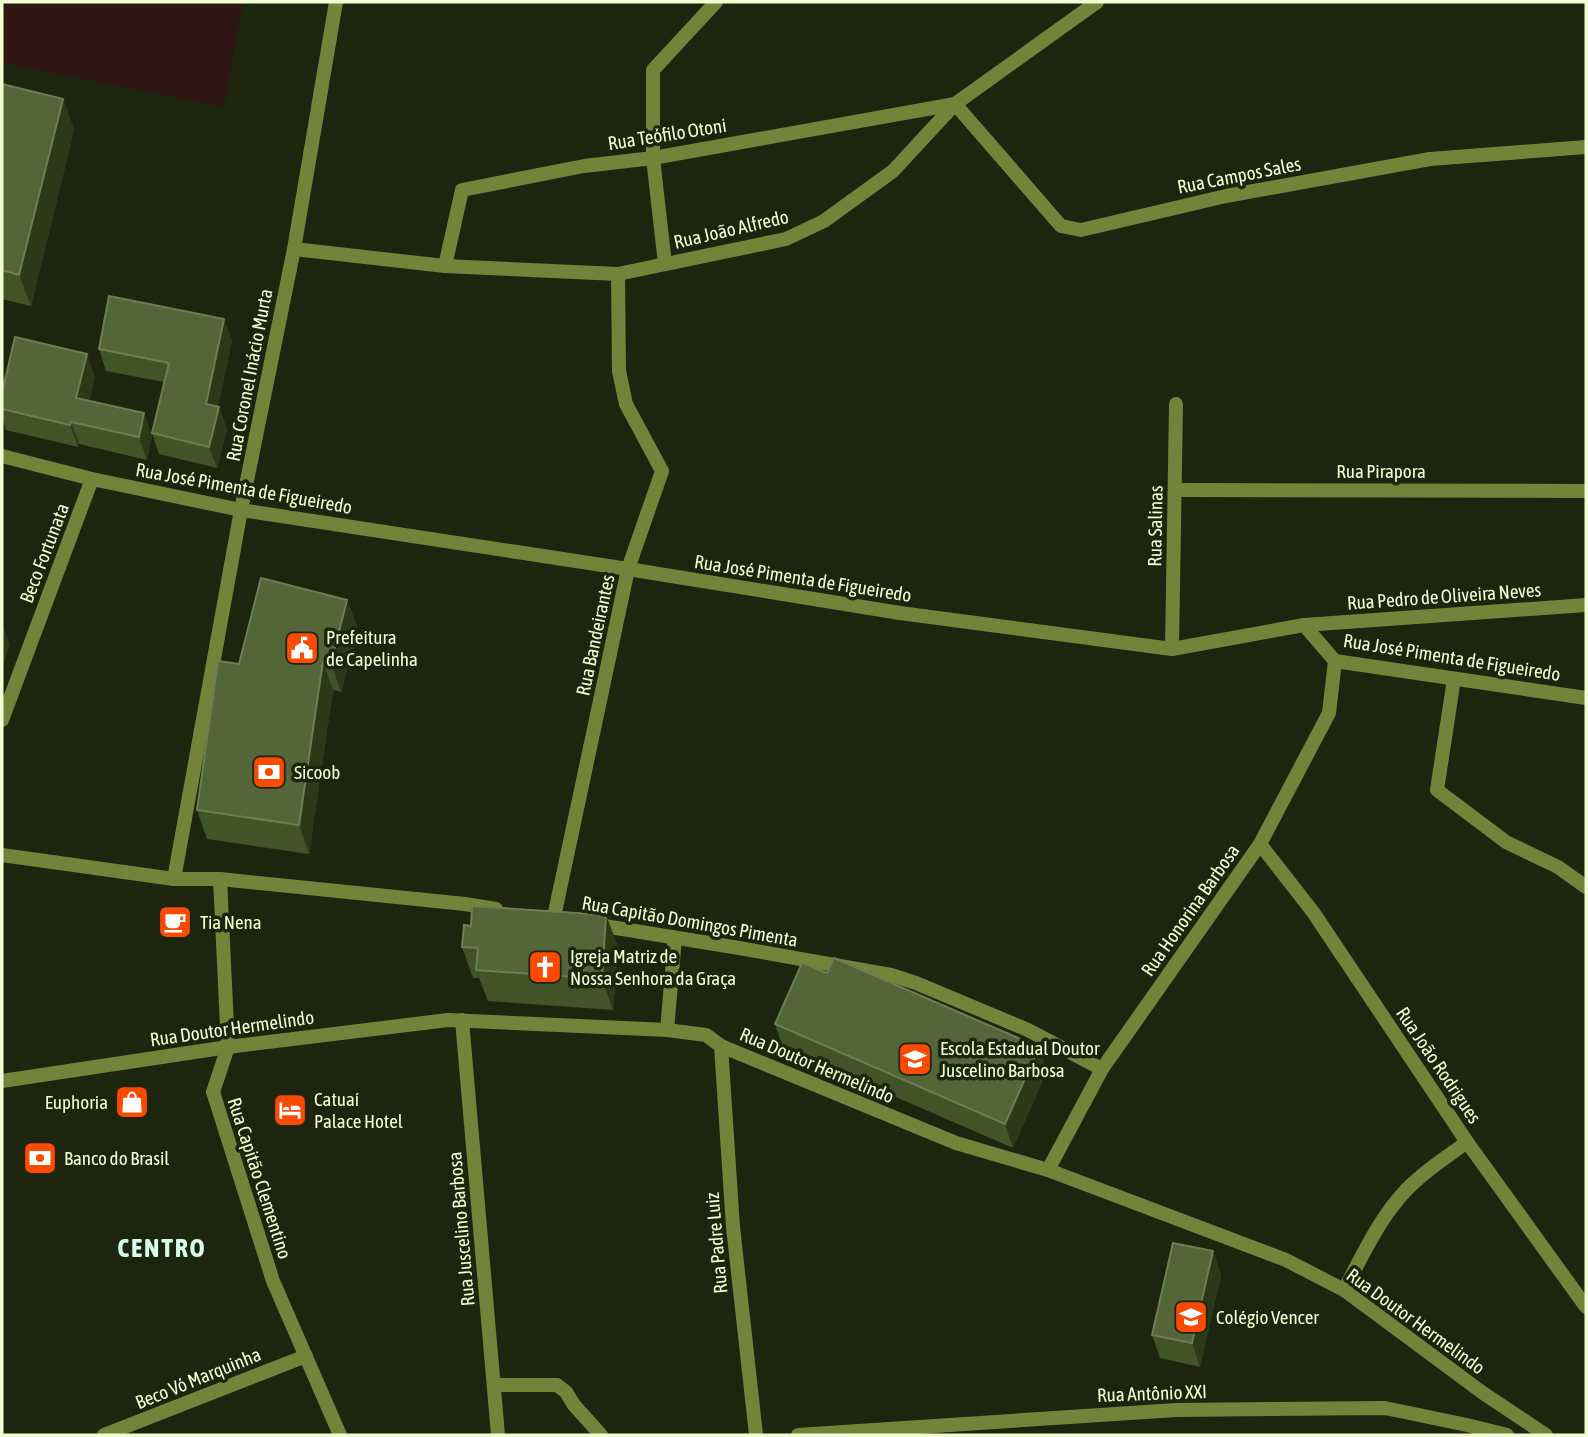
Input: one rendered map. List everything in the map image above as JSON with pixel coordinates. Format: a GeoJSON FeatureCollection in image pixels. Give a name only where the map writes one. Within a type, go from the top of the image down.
{"type":"FeatureCollection","features":[{"type":"Feature","properties":{"kind":"street","name":"Rua Coronel Inácio Murta"},"geometry":{"type":"LineString","coordinates":[[174,879],[241,510],[294,249],[337,2]]}},
{"type":"Feature","properties":{"kind":"street"},"geometry":{"type":"LineString","coordinates":[[665,264],[653,158],[653,70],[716,2]]}},
{"type":"Feature","properties":{"kind":"street","name":"Rua João Alfredo"},"geometry":{"type":"LineString","coordinates":[[294,249],[445,266],[618,274],[786,239],[824,221],[893,172],[955,104],[1097,2]]}},
{"type":"Feature","properties":{"kind":"street","name":"Rua Teófilo Otoni"},"geometry":{"type":"LineString","coordinates":[[445,266],[462,190],[584,166],[653,158],[955,104]]}},
{"type":"Feature","properties":{"kind":"street","name":"Rua Campos Sales"},"geometry":{"type":"LineString","coordinates":[[955,104],[1061,226],[1081,230],[1226,196],[1430,159],[1586,147]]}},
{"type":"Feature","properties":{"kind":"street","name":"Rua Bandeirantes"},"geometry":{"type":"LineString","coordinates":[[560,918],[628,569],[662,471],[626,404],[619,371],[618,274]]}},
{"type":"Feature","properties":{"kind":"street","name":"Rua Salinas"},"geometry":{"type":"LineString","coordinates":[[1172,649],[1176,404]]}},
{"type":"Feature","properties":{"kind":"street","name":"Rua José Pimenta de Figueiredo"},"geometry":{"type":"LineString","coordinates":[[2,456],[92,479],[241,510],[900,613],[1172,649],[1304,625],[1335,662],[1586,698]]}},
{"type":"Feature","properties":{"kind":"street","name":"Beco Fortunata"},"geometry":{"type":"LineString","coordinates":[[2,720],[92,479]]}},
{"type":"Feature","properties":{"kind":"street","name":"Rua Pirapora"},"geometry":{"type":"LineString","coordinates":[[1176,490],[1586,491]]}},
{"type":"Feature","properties":{"kind":"street","name":"Rua Pedro de Oliveira Neves"},"geometry":{"type":"LineString","coordinates":[[1304,625],[1586,606]]}},
{"type":"Feature","properties":{"kind":"street","name":"Rua Honorina Barbosa"},"geometry":{"type":"LineString","coordinates":[[1048,1170],[1102,1069],[1260,844],[1329,713],[1335,662]]}},
{"type":"Feature","properties":{"kind":"street"},"geometry":{"type":"LineString","coordinates":[[1454,679],[1437,790],[1506,842],[1558,867],[1586,887]]}},
{"type":"Feature","properties":{"kind":"street","name":"Rua João Rodrigues"},"geometry":{"type":"LineString","coordinates":[[1260,844],[1313,912],[1467,1142],[1586,1307]]}},
{"type":"Feature","properties":{"kind":"street"},"geometry":{"type":"LineString","coordinates":[[2,855],[174,879],[220,880],[504,910]]}},
{"type":"Feature","properties":{"kind":"street","name":"Rua Capitão Clementino"},"geometry":{"type":"LineString","coordinates":[[220,880],[228,1047],[213,1093],[273,1281],[340,1435]]}},
{"type":"Feature","properties":{"kind":"street","name":"Rua Capitão Domingos Pimenta"},"geometry":{"type":"LineString","coordinates":[[560,918],[891,975],[1028,1030],[1102,1069]]}},
{"type":"Feature","properties":{"kind":"street"},"geometry":{"type":"LineString","coordinates":[[667,1030],[675,938]]}},
{"type":"Feature","properties":{"kind":"street","name":"Rua Doutor Hermelindo"},"geometry":{"type":"LineString","coordinates":[[2,1081],[228,1047],[461,1020],[667,1030],[706,1035],[721,1045],[956,1143],[1048,1170],[1286,1260],[1343,1290],[1483,1393],[1546,1435]]}},
{"type":"Feature","properties":{"kind":"street","name":"Rua Juscelino Barbosa"},"geometry":{"type":"LineString","coordinates":[[461,1020],[498,1435]]}},
{"type":"Feature","properties":{"kind":"street","name":"Rua Padre Luiz"},"geometry":{"type":"LineString","coordinates":[[721,1045],[733,1227],[757,1435]]}},
{"type":"Feature","properties":{"kind":"street"},"geometry":{"type":"LineString","coordinates":[[1343,1290],[1382,1220],[1399,1197],[1418,1178],[1467,1142]]}},
{"type":"Feature","properties":{"kind":"street","name":"Beco Vó Marquinha"},"geometry":{"type":"LineString","coordinates":[[104,1435],[306,1356]]}},
{"type":"Feature","properties":{"kind":"street"},"geometry":{"type":"LineString","coordinates":[[494,1385],[557,1385],[566,1392],[601,1435]]}},
{"type":"Feature","properties":{"kind":"street","name":"Rua Antônio XXI"},"geometry":{"type":"LineString","coordinates":[[797,1435],[1176,1410],[1385,1408],[1507,1435]]}},
{"type":"Feature","properties":{"kind":"shaded area"},"geometry":{"type":"Polygon","coordinates":[[[2,2],[243,2],[224,107],[2,63],[2,2]]]}},
{"type":"Feature","properties":{"kind":"building"},"geometry":{"type":"Polygon","coordinates":[[[2,84],[63,99],[19,275],[2,270],[2,84]]]}},
{"type":"Feature","properties":{"kind":"building"},"geometry":{"type":"Polygon","coordinates":[[[109,296],[224,319],[206,404],[219,407],[209,447],[152,433],[169,363],[99,349],[109,296]]]}},
{"type":"Feature","properties":{"kind":"building"},"geometry":{"type":"Polygon","coordinates":[[[15,337],[87,354],[76,398],[144,413],[139,437],[2,409],[2,393],[15,337]]]}},
{"type":"Feature","properties":{"kind":"building"},"geometry":{"type":"Polygon","coordinates":[[[261,578],[347,600],[331,663],[323,661],[299,825],[197,810],[218,661],[239,664],[261,578]]]}},
{"type":"Feature","properties":{"kind":"building"},"geometry":{"type":"Polygon","coordinates":[[[472,906],[606,915],[602,979],[476,970],[478,948],[462,947],[464,925],[471,926],[472,906]]]}},
{"type":"Feature","properties":{"kind":"building","name":"Escola Estadual Doutor Juscelino Barbosa"},"geometry":{"type":"Polygon","coordinates":[[[834,958],[1039,1047],[1005,1124],[775,1024],[802,963],[827,973],[834,958]]]}},
{"type":"Feature","properties":{"kind":"building"},"geometry":{"type":"Polygon","coordinates":[[[1173,1243],[1213,1251],[1192,1343],[1152,1335],[1173,1243]]]}},
{"type":"Feature","properties":{"kind":"place","name":"Prefeitura de Capelinha"},"geometry":{"type":"Point","coordinates":[302,648]}},
{"type":"Feature","properties":{"kind":"place","name":"Sicoob"},"geometry":{"type":"Point","coordinates":[269,772]}},
{"type":"Feature","properties":{"kind":"place","name":"Tia Nena"},"geometry":{"type":"Point","coordinates":[175,922]}},
{"type":"Feature","properties":{"kind":"place","name":"Igreja Matriz de Nossa Senhora da Graça"},"geometry":{"type":"Point","coordinates":[545,967]}},
{"type":"Feature","properties":{"kind":"place","name":"Escola Estadual Doutor Juscelino Barbosa"},"geometry":{"type":"Point","coordinates":[915,1059]}},
{"type":"Feature","properties":{"kind":"place","name":"Euphoria"},"geometry":{"type":"Point","coordinates":[132,1102]}},
{"type":"Feature","properties":{"kind":"place","name":"Catuaí Palace Hotel"},"geometry":{"type":"Point","coordinates":[290,1110]}},
{"type":"Feature","properties":{"kind":"place","name":"Banco do Brasil"},"geometry":{"type":"Point","coordinates":[40,1158]}},
{"type":"Feature","properties":{"kind":"place","name":"Colégio Vencer"},"geometry":{"type":"Point","coordinates":[1191,1317]}},
{"type":"Feature","properties":{"kind":"district","name":"CENTRO"},"geometry":{"type":"Point","coordinates":[162,1248]}}]}
